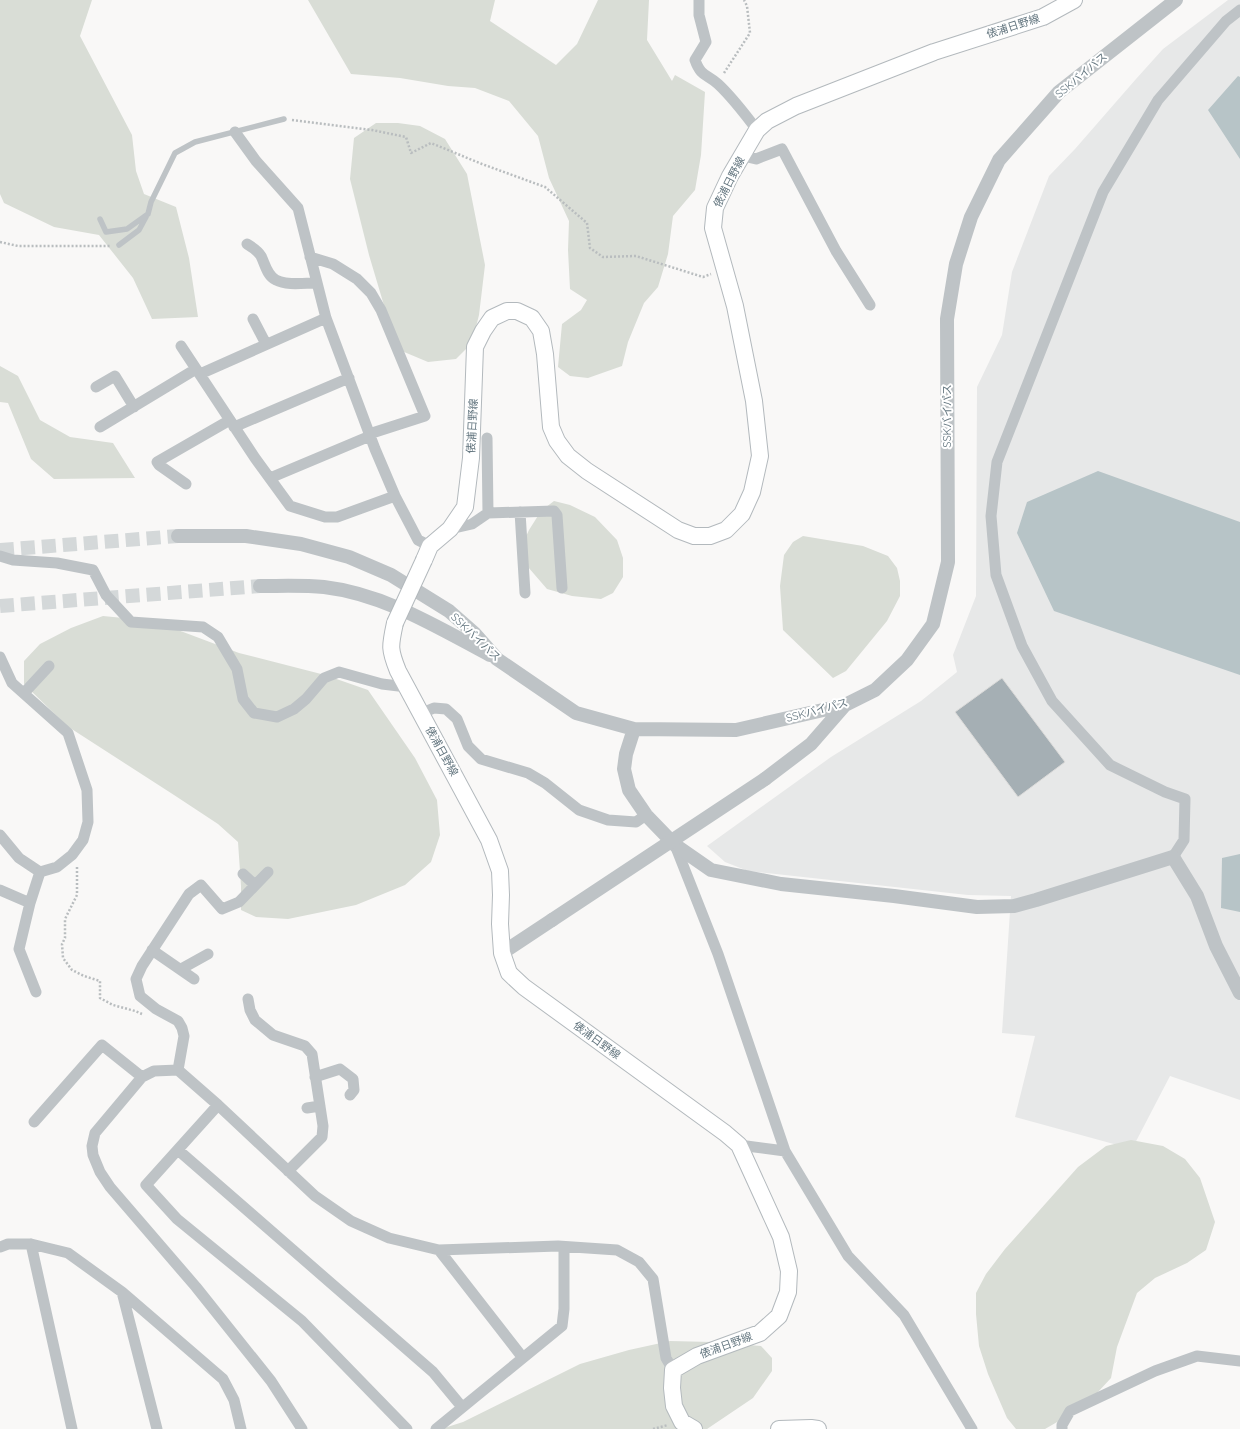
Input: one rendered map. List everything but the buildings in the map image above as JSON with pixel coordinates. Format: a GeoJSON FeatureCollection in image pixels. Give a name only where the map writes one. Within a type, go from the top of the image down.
{"type":"FeatureCollection","features":[{"type":"Feature","properties":{"kind":"main road","name":"俵浦日野線"},"geometry":{"type":"LineString","coordinates":[[674,1370],[697,1356],[760,1332],[779,1316],[788,1292],[789,1271],[781,1237],[739,1145],[725,1133],[524,987],[509,973],[502,953],[500,924],[500,871],[492,846],[455,774],[398,671],[392,656],[390,645],[395,623],[427,553],[450,529],[465,507],[470,458],[475,347],[492,318],[507,311],[517,311],[532,318],[541,332],[545,354],[551,427],[557,441],[568,456],[587,471],[678,530],[694,536],[710,536],[726,530],[742,514],[752,492],[760,456],[754,401],[735,306],[713,228],[714,208],[730,176],[757,130],[767,121],[796,106],[934,52],[1043,17],[1074,0]]}},
{"type":"Feature","properties":{"kind":"main road"},"geometry":{"type":"LineString","coordinates":[[674,1370],[672,1388],[674,1406],[682,1422],[694,1429]]}},
{"type":"Feature","properties":{"kind":"main road"},"geometry":{"type":"LineString","coordinates":[[779,1429],[818,1429]]}},
{"type":"Feature","properties":{"kind":"street"},"geometry":{"type":"LineString","coordinates":[[698,0],[698,15],[706,42],[695,60],[698,70],[717,83],[740,107],[757,130]]}},
{"type":"Feature","properties":{"kind":"street","name":"SSKバイパス"},"geometry":{"type":"LineString","coordinates":[[178,536],[246,536],[301,544],[349,557],[391,575],[449,611],[474,633],[497,659],[576,713],[634,728],[736,730],[845,705],[876,690],[907,660],[933,624],[948,562],[947,319],[956,264],[971,217],[999,160],[1059,92],[1176,0]]}},
{"type":"Feature","properties":{"kind":"street"},"geometry":{"type":"LineString","coordinates":[[634,728],[626,754],[624,770],[629,790],[646,815],[675,846],[711,870],[781,884],[894,896],[977,907],[1014,906],[1173,857],[1184,840],[1185,798],[1165,792],[1110,765],[1052,701],[1022,646],[996,575],[991,516],[997,462],[1103,192],[1158,100],[1226,21],[1240,10]]}},
{"type":"Feature","properties":{"kind":"street"},"geometry":{"type":"LineString","coordinates":[[235,132],[256,161],[298,208],[326,318],[348,378],[395,496],[418,540],[427,553]]}},
{"type":"Feature","properties":{"kind":"street"},"geometry":{"type":"LineString","coordinates":[[742,156],[756,160],[782,149],[836,251],[870,304]]}},
{"type":"Feature","properties":{"kind":"street"},"geometry":{"type":"LineString","coordinates":[[247,244],[260,256],[274,280],[284,283],[317,283]]}},
{"type":"Feature","properties":{"kind":"street"},"geometry":{"type":"LineString","coordinates":[[270,478],[370,435],[425,416],[381,310],[371,293],[357,279],[333,264],[310,257]]}},
{"type":"Feature","properties":{"kind":"street"},"geometry":{"type":"LineString","coordinates":[[100,427],[198,372],[326,318]]}},
{"type":"Feature","properties":{"kind":"street"},"geometry":{"type":"LineString","coordinates":[[253,319],[266,344]]}},
{"type":"Feature","properties":{"kind":"street"},"geometry":{"type":"LineString","coordinates":[[181,346],[232,423],[290,506],[325,517],[337,517],[395,496]]}},
{"type":"Feature","properties":{"kind":"street"},"geometry":{"type":"LineString","coordinates":[[96,387],[115,376],[134,407]]}},
{"type":"Feature","properties":{"kind":"street"},"geometry":{"type":"LineString","coordinates":[[186,484],[157,462],[232,423],[348,378]]}},
{"type":"Feature","properties":{"kind":"street"},"geometry":{"type":"LineString","coordinates":[[487,438],[488,513]]}},
{"type":"Feature","properties":{"kind":"street"},"geometry":{"type":"LineString","coordinates":[[450,529],[472,524],[488,513],[554,511],[557,515],[562,588]]}},
{"type":"Feature","properties":{"kind":"street"},"geometry":{"type":"LineString","coordinates":[[520,512],[525,594]]}},
{"type":"Feature","properties":{"kind":"street"},"geometry":{"type":"LineString","coordinates":[[0,556],[13,560],[57,564],[93,570],[106,595],[131,622],[203,627],[218,637],[226,649],[237,669],[243,699],[254,713],[277,717],[294,709],[306,699],[324,678],[339,672],[382,684],[407,687]]}},
{"type":"Feature","properties":{"kind":"street"},"geometry":{"type":"LineString","coordinates":[[260,586],[324,587],[367,596],[426,621],[497,659]]}},
{"type":"Feature","properties":{"kind":"street"},"geometry":{"type":"LineString","coordinates":[[0,657],[12,683],[68,733],[88,790],[88,822],[83,840],[72,855],[57,867],[40,872]]}},
{"type":"Feature","properties":{"kind":"street"},"geometry":{"type":"LineString","coordinates":[[24,693],[49,666]]}},
{"type":"Feature","properties":{"kind":"street"},"geometry":{"type":"LineString","coordinates":[[502,953],[765,780],[811,744],[845,705]]}},
{"type":"Feature","properties":{"kind":"street"},"geometry":{"type":"LineString","coordinates":[[422,713],[434,708],[446,710],[457,719],[468,746],[481,759],[528,773],[545,783],[579,810],[608,820],[636,822],[646,815]]}},
{"type":"Feature","properties":{"kind":"street"},"geometry":{"type":"LineString","coordinates":[[0,835],[19,858],[40,872]]}},
{"type":"Feature","properties":{"kind":"street"},"geometry":{"type":"LineString","coordinates":[[675,846],[718,954],[785,1151],[848,1256],[904,1315],[972,1429]]}},
{"type":"Feature","properties":{"kind":"street"},"geometry":{"type":"LineString","coordinates":[[1173,857],[1197,896],[1216,946],[1240,993]]}},
{"type":"Feature","properties":{"kind":"street"},"geometry":{"type":"LineString","coordinates":[[36,992],[19,949],[30,903],[40,872]]}},
{"type":"Feature","properties":{"kind":"street"},"geometry":{"type":"LineString","coordinates":[[178,1070],[184,1036],[182,1028],[178,1020],[156,1009],[140,996],[136,979],[142,966],[189,894],[201,886],[222,909],[239,902],[268,872]]}},
{"type":"Feature","properties":{"kind":"street"},"geometry":{"type":"LineString","coordinates":[[243,874],[255,884]]}},
{"type":"Feature","properties":{"kind":"street"},"geometry":{"type":"LineString","coordinates":[[0,890],[30,903]]}},
{"type":"Feature","properties":{"kind":"street"},"geometry":{"type":"LineString","coordinates":[[152,950],[194,979]]}},
{"type":"Feature","properties":{"kind":"street"},"geometry":{"type":"LineString","coordinates":[[181,969],[208,954]]}},
{"type":"Feature","properties":{"kind":"street"},"geometry":{"type":"LineString","coordinates":[[248,999],[250,1010],[255,1020],[273,1035],[305,1046],[312,1054],[324,1126],[322,1137],[288,1171]]}},
{"type":"Feature","properties":{"kind":"street"},"geometry":{"type":"LineString","coordinates":[[34,1122],[102,1045],[142,1077]]}},
{"type":"Feature","properties":{"kind":"street"},"geometry":{"type":"LineString","coordinates":[[316,1077],[340,1069],[353,1079],[354,1090],[350,1095]]}},
{"type":"Feature","properties":{"kind":"street"},"geometry":{"type":"LineString","coordinates":[[302,1429],[272,1381],[196,1287],[110,1187],[100,1172],[93,1155],[92,1146],[95,1133],[142,1077],[154,1071],[178,1070],[218,1105],[315,1196],[351,1221],[389,1238],[439,1250],[558,1246],[617,1250],[639,1262],[653,1279],[666,1358],[674,1370]]}},
{"type":"Feature","properties":{"kind":"street"},"geometry":{"type":"LineString","coordinates":[[218,1105],[146,1185],[177,1219],[302,1321],[407,1429]]}},
{"type":"Feature","properties":{"kind":"street"},"geometry":{"type":"LineString","coordinates":[[307,1108],[320,1106]]}},
{"type":"Feature","properties":{"kind":"street"},"geometry":{"type":"LineString","coordinates":[[739,1145],[785,1151]]}},
{"type":"Feature","properties":{"kind":"street"},"geometry":{"type":"LineString","coordinates":[[178,1150],[433,1372],[462,1407]]}},
{"type":"Feature","properties":{"kind":"street"},"geometry":{"type":"LineString","coordinates":[[0,1247],[8,1244],[31,1244],[68,1252],[122,1292],[223,1380],[234,1400],[241,1429]]}},
{"type":"Feature","properties":{"kind":"street"},"geometry":{"type":"LineString","coordinates":[[31,1244],[72,1429]]}},
{"type":"Feature","properties":{"kind":"street"},"geometry":{"type":"LineString","coordinates":[[436,1429],[562,1326],[564,1310],[564,1247]]}},
{"type":"Feature","properties":{"kind":"street"},"geometry":{"type":"LineString","coordinates":[[439,1250],[523,1358]]}},
{"type":"Feature","properties":{"kind":"street"},"geometry":{"type":"LineString","coordinates":[[122,1292],[158,1429]]}},
{"type":"Feature","properties":{"kind":"street"},"geometry":{"type":"LineString","coordinates":[[1062,1429],[1062,1425],[1070,1411],[1155,1371],[1197,1356],[1240,1361]]}},
{"type":"Feature","properties":{"kind":"lane"},"geometry":{"type":"LineString","coordinates":[[119,244],[138,230],[148,214],[151,202],[175,153],[195,142],[284,119]]}},
{"type":"Feature","properties":{"kind":"lane"},"geometry":{"type":"LineString","coordinates":[[100,219],[106,232],[127,229],[148,214]]}},
{"type":"Feature","properties":{"kind":"path"},"geometry":{"type":"LineString","coordinates":[[717,83],[750,33],[747,6],[744,0]]}},
{"type":"Feature","properties":{"kind":"path"},"geometry":{"type":"LineString","coordinates":[[284,119],[372,130],[406,137],[411,153],[431,143],[482,164],[545,187],[587,223],[590,248],[603,257],[636,256],[703,277],[724,269]]}},
{"type":"Feature","properties":{"kind":"path"},"geometry":{"type":"LineString","coordinates":[[0,242],[18,246],[108,246],[119,244]]}},
{"type":"Feature","properties":{"kind":"path"},"geometry":{"type":"LineString","coordinates":[[72,855],[77,865],[76,895],[65,919],[65,938],[62,944],[63,958],[72,970],[100,981],[100,998],[113,1005],[135,1011],[148,1017]]}},
{"type":"Feature","properties":{"kind":"shaded area"},"geometry":{"type":"Polygon","coordinates":[[[0,0],[92,0],[80,36],[132,135],[136,171],[144,194],[176,207],[189,258],[198,317],[152,319],[133,278],[99,235],[54,227],[4,203],[0,194],[0,0]]]}},
{"type":"Feature","properties":{"kind":"shaded area"},"geometry":{"type":"Polygon","coordinates":[[[308,0],[495,0],[490,21],[556,65],[577,44],[598,0],[649,0],[647,40],[672,81],[675,75],[705,92],[701,155],[695,190],[673,216],[668,254],[658,287],[644,303],[628,342],[622,366],[588,378],[570,376],[558,367],[562,324],[581,310],[587,300],[570,289],[568,250],[569,221],[549,178],[538,136],[509,101],[475,88],[448,86],[400,78],[351,74],[308,0]]]}},
{"type":"Feature","properties":{"kind":"shaded area"},"geometry":{"type":"Polygon","coordinates":[[[1228,0],[1240,0],[1240,1100],[1170,1076],[1132,1149],[1015,1117],[1035,1036],[1002,1033],[1011,896],[968,895],[748,871],[725,862],[707,846],[831,757],[921,701],[957,672],[953,655],[976,596],[977,387],[1002,335],[1012,272],[1049,176],[1075,149],[1163,49],[1228,0]]]}},
{"type":"Feature","properties":{"kind":"shaded area"},"geometry":{"type":"Polygon","coordinates":[[[1238,76],[1240,77],[1240,159],[1208,110],[1238,76]]]}},
{"type":"Feature","properties":{"kind":"shaded area"},"geometry":{"type":"Polygon","coordinates":[[[376,123],[398,123],[420,126],[445,139],[467,174],[485,265],[479,315],[472,343],[456,359],[428,362],[397,349],[369,255],[350,179],[354,138],[376,123]]]}},
{"type":"Feature","properties":{"kind":"shaded area"},"geometry":{"type":"Polygon","coordinates":[[[0,366],[18,376],[40,420],[70,437],[113,443],[135,478],[54,479],[31,459],[8,403],[0,402],[0,366]]]}},
{"type":"Feature","properties":{"kind":"shaded area"},"geometry":{"type":"Polygon","coordinates":[[[1098,471],[1240,522],[1240,675],[1054,611],[1017,533],[1027,502],[1098,471]]]}},
{"type":"Feature","properties":{"kind":"shaded area"},"geometry":{"type":"Polygon","coordinates":[[[554,501],[570,505],[595,517],[617,540],[623,558],[623,577],[613,593],[601,599],[572,596],[547,589],[528,567],[522,545],[529,530],[541,511],[554,501]]]}},
{"type":"Feature","properties":{"kind":"shaded area"},"geometry":{"type":"Polygon","coordinates":[[[803,536],[863,546],[888,556],[897,568],[900,581],[900,596],[887,621],[846,671],[833,678],[783,630],[780,586],[784,555],[793,542],[803,536]]]}},
{"type":"Feature","properties":{"kind":"shaded area"},"geometry":{"type":"Polygon","coordinates":[[[103,616],[154,621],[239,653],[325,675],[368,690],[415,758],[437,800],[440,835],[431,862],[405,885],[356,905],[288,919],[256,917],[241,910],[238,842],[218,824],[67,726],[24,684],[24,661],[40,644],[71,628],[103,616]]]}},
{"type":"Feature","properties":{"kind":"shaded area"},"geometry":{"type":"Polygon","coordinates":[[[1240,854],[1240,912],[1221,908],[1222,858],[1240,854]]]}},
{"type":"Feature","properties":{"kind":"shaded area"},"geometry":{"type":"Polygon","coordinates":[[[1131,1140],[1163,1146],[1185,1159],[1200,1178],[1215,1222],[1206,1250],[1187,1263],[1155,1278],[1137,1293],[1117,1347],[1111,1378],[1085,1406],[1045,1429],[1016,1429],[1007,1418],[988,1374],[979,1346],[976,1293],[986,1274],[1005,1249],[1078,1167],[1106,1146],[1131,1140]]]}},
{"type":"Feature","properties":{"kind":"shaded area"},"geometry":{"type":"Polygon","coordinates":[[[670,1341],[712,1342],[761,1346],[772,1358],[772,1371],[753,1398],[707,1429],[441,1429],[463,1422],[580,1364],[629,1350],[670,1341]]]}},
{"type":"Feature","properties":{"kind":"tunnel"},"geometry":{"type":"LineString","coordinates":[[0,550],[178,536]]}},
{"type":"Feature","properties":{"kind":"tunnel"},"geometry":{"type":"LineString","coordinates":[[0,606],[260,586]]}}]}
